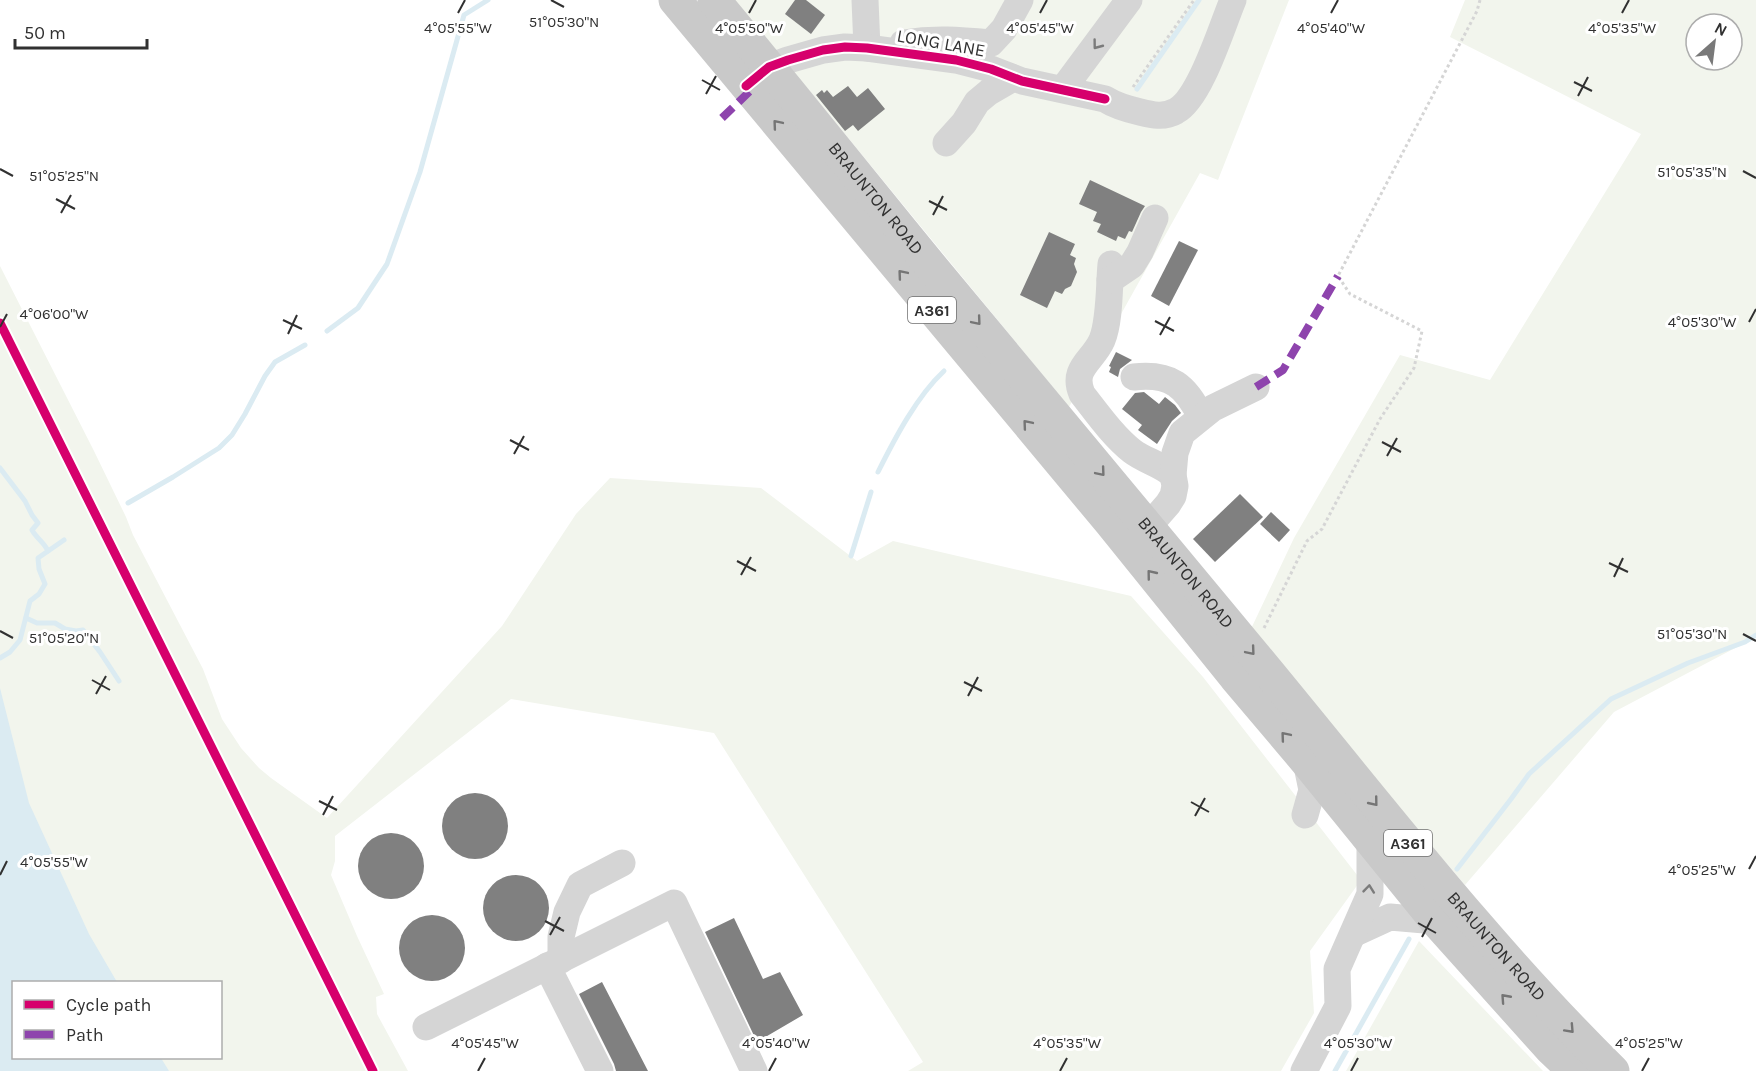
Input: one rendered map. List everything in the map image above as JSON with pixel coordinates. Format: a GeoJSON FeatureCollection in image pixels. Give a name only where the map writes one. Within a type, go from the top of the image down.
{"type":"FeatureCollection","features":[{"type":"Feature","properties":{"kind":"main road","name":"BRAUNTON ROAD"},"geometry":{"type":"LineString","coordinates":[[675,0],[758,76],[1148,528],[1470,917],[1571,1030],[1613,1071]]}},
{"type":"Feature","properties":{"kind":"main road","name":"BRAUNTON ROAD"},"geometry":{"type":"LineString","coordinates":[[714,0],[758,76],[1110,522],[1436,921],[1550,1048],[1574,1071]]}},
{"type":"Feature","properties":{"kind":"street"},"geometry":{"type":"LineString","coordinates":[[866,2],[867,48],[925,40],[955,39],[991,43],[1004,29],[1020,0]]}},
{"type":"Feature","properties":{"kind":"street"},"geometry":{"type":"LineString","coordinates":[[1063,89],[1129,0]]}},
{"type":"Feature","properties":{"kind":"street","name":"LONG LANE"},"geometry":{"type":"LineString","coordinates":[[758,76],[788,60],[823,50],[845,46],[867,48],[956,60],[1011,77],[1105,99],[1128,110],[1160,116],[1174,113],[1182,108],[1198,86],[1233,0]]}},
{"type":"Feature","properties":{"kind":"street"},"geometry":{"type":"LineString","coordinates":[[946,143],[964,123],[977,102],[1011,77]]}},
{"type":"Feature","properties":{"kind":"street"},"geometry":{"type":"LineString","coordinates":[[1155,218],[1132,265],[1110,272],[1107,322],[1103,338],[1096,352],[1080,371],[1078,385],[1082,394],[1126,446],[1173,475]]}},
{"type":"Feature","properties":{"kind":"street"},"geometry":{"type":"LineString","coordinates":[[1134,377],[1165,379],[1184,389],[1201,417]]}},
{"type":"Feature","properties":{"kind":"street"},"geometry":{"type":"LineString","coordinates":[[1148,528],[1173,496],[1176,486],[1173,475],[1175,453],[1182,433],[1213,408],[1256,387]]}},
{"type":"Feature","properties":{"kind":"street"},"geometry":{"type":"LineString","coordinates":[[1305,815],[1312,790],[1306,761]]}},
{"type":"Feature","properties":{"kind":"street"},"geometry":{"type":"LineString","coordinates":[[1304,1071],[1338,1006],[1336,969],[1370,894],[1370,840]]}},
{"type":"Feature","properties":{"kind":"street"},"geometry":{"type":"LineString","coordinates":[[600,1071],[554,963],[567,912],[580,885],[622,863]]}},
{"type":"Feature","properties":{"kind":"street"},"geometry":{"type":"LineString","coordinates":[[426,1027],[674,903],[754,1071]]}},
{"type":"Feature","properties":{"kind":"street"},"geometry":{"type":"LineString","coordinates":[[1353,934],[1390,917],[1436,921]]}},
{"type":"Feature","properties":{"kind":"path"},"geometry":{"type":"LineString","coordinates":[[1105,99],[1116,97],[1132,89],[1194,0]]}},
{"type":"Feature","properties":{"kind":"path"},"geometry":{"type":"LineString","coordinates":[[1263,628],[1307,541],[1322,529],[1380,419],[1414,368],[1422,331],[1350,294],[1338,276],[1480,0]]}},
{"type":"Feature","properties":{"kind":"shaded area"},"geometry":{"type":"Polygon","coordinates":[[[732,0],[1289,0],[1218,180],[1200,173],[1069,407],[732,0]]]}},
{"type":"Feature","properties":{"kind":"shaded area"},"geometry":{"type":"Polygon","coordinates":[[[1465,0],[1756,0],[1756,637],[1614,712],[1465,885],[1249,633],[1294,538],[1400,355],[1490,380],[1641,134],[1450,37],[1465,0]]]}},
{"type":"Feature","properties":{"kind":"shaded area"},"geometry":{"type":"Polygon","coordinates":[[[0,266],[94,451],[133,535],[203,669],[222,719],[241,748],[259,768],[327,818],[502,626],[576,514],[610,478],[761,488],[857,561],[893,541],[1131,596],[1203,677],[1361,880],[1310,951],[1314,1013],[1281,1071],[908,1071],[923,1062],[714,733],[511,699],[335,836],[335,861],[331,875],[384,994],[376,997],[377,1014],[408,1071],[0,1071],[0,266]]]}},
{"type":"Feature","properties":{"kind":"shaded area"},"geometry":{"type":"Polygon","coordinates":[[[0,688],[29,803],[89,934],[116,981],[12,981],[12,1059],[162,1059],[169,1071],[0,1071],[0,688]]]}},
{"type":"Feature","properties":{"kind":"shaded area"},"geometry":{"type":"Polygon","coordinates":[[[1419,941],[1543,1071],[1346,1071],[1419,941]]]}},
{"type":"Feature","properties":{"kind":"building"},"geometry":{"type":"Polygon","coordinates":[[[795,0],[806,0],[825,15],[811,34],[785,14],[795,0]]]}},
{"type":"Feature","properties":{"kind":"building"},"geometry":{"type":"Polygon","coordinates":[[[848,86],[857,97],[868,88],[885,109],[858,131],[853,125],[845,131],[816,95],[822,90],[824,93],[827,90],[833,97],[848,86]]]}},
{"type":"Feature","properties":{"kind":"building"},"geometry":{"type":"Polygon","coordinates":[[[1090,180],[1145,206],[1132,232],[1129,231],[1125,239],[1118,236],[1116,241],[1097,232],[1101,224],[1093,221],[1097,212],[1079,204],[1090,180]]]}},
{"type":"Feature","properties":{"kind":"building"},"geometry":{"type":"Polygon","coordinates":[[[1049,232],[1075,244],[1070,255],[1076,258],[1074,264],[1077,272],[1071,286],[1062,294],[1055,291],[1047,308],[1020,295],[1049,232]]]}},
{"type":"Feature","properties":{"kind":"building"},"geometry":{"type":"Polygon","coordinates":[[[1179,241],[1198,250],[1169,306],[1151,296],[1179,241]]]}},
{"type":"Feature","properties":{"kind":"building"},"geometry":{"type":"Polygon","coordinates":[[[1116,352],[1132,360],[1120,369],[1118,377],[1109,372],[1111,367],[1109,366],[1116,352]]]}},
{"type":"Feature","properties":{"kind":"building"},"geometry":{"type":"Polygon","coordinates":[[[1144,392],[1159,404],[1165,397],[1181,413],[1172,421],[1157,444],[1138,430],[1142,425],[1122,409],[1135,393],[1144,392]]]}},
{"type":"Feature","properties":{"kind":"building"},"geometry":{"type":"Polygon","coordinates":[[[1240,494],[1263,517],[1215,562],[1193,539],[1240,494]]]}},
{"type":"Feature","properties":{"kind":"building"},"geometry":{"type":"Polygon","coordinates":[[[1271,512],[1290,530],[1279,542],[1260,524],[1271,512]]]}},
{"type":"Feature","properties":{"kind":"building"},"geometry":{"type":"Polygon","coordinates":[[[475,793],[488,796],[498,803],[505,813],[508,826],[505,839],[498,849],[488,856],[475,859],[462,856],[452,849],[445,839],[442,826],[445,813],[452,803],[462,796],[475,793]]]}},
{"type":"Feature","properties":{"kind":"building"},"geometry":{"type":"Polygon","coordinates":[[[391,833],[404,836],[414,843],[421,853],[424,866],[421,879],[414,889],[404,896],[391,899],[378,896],[368,889],[361,879],[358,866],[361,853],[368,843],[378,836],[391,833]]]}},
{"type":"Feature","properties":{"kind":"building"},"geometry":{"type":"Polygon","coordinates":[[[516,875],[529,878],[539,885],[546,895],[549,908],[546,921],[539,931],[529,938],[516,941],[503,938],[493,931],[486,921],[483,908],[486,895],[493,885],[503,878],[516,875]]]}},
{"type":"Feature","properties":{"kind":"building"},"geometry":{"type":"Polygon","coordinates":[[[432,915],[445,918],[455,925],[462,935],[465,948],[462,961],[455,971],[445,978],[432,981],[419,978],[409,971],[402,961],[399,948],[402,935],[409,925],[419,918],[432,915]]]}},
{"type":"Feature","properties":{"kind":"building"},"geometry":{"type":"Polygon","coordinates":[[[734,918],[763,979],[780,972],[803,1015],[757,1042],[705,932],[734,918]]]}},
{"type":"Feature","properties":{"kind":"building"},"geometry":{"type":"Polygon","coordinates":[[[602,982],[648,1071],[616,1071],[579,994],[602,982]]]}},
{"type":"Feature","properties":{"kind":"waterway"},"geometry":{"type":"LineString","coordinates":[[327,331],[358,308],[387,264],[420,172],[464,15],[488,0]]}},
{"type":"Feature","properties":{"kind":"waterway"},"geometry":{"type":"LineString","coordinates":[[1137,89],[1199,0]]}},
{"type":"Feature","properties":{"kind":"waterway"},"geometry":{"type":"LineString","coordinates":[[128,503],[219,448],[232,435],[275,362],[305,345]]}},
{"type":"Feature","properties":{"kind":"waterway"},"geometry":{"type":"LineString","coordinates":[[878,472],[916,405],[944,371]]}},
{"type":"Feature","properties":{"kind":"waterway"},"geometry":{"type":"LineString","coordinates":[[0,468],[25,501],[38,523],[32,530],[48,551]]}},
{"type":"Feature","properties":{"kind":"waterway"},"geometry":{"type":"LineString","coordinates":[[851,556],[871,492]]}},
{"type":"Feature","properties":{"kind":"waterway"},"geometry":{"type":"LineString","coordinates":[[0,658],[10,652],[20,640],[30,601],[39,594],[45,584],[39,569],[38,558],[64,540]]}},
{"type":"Feature","properties":{"kind":"waterway"},"geometry":{"type":"LineString","coordinates":[[26,618],[37,623],[55,623],[65,629],[83,630],[119,681]]}},
{"type":"Feature","properties":{"kind":"waterway"},"geometry":{"type":"LineString","coordinates":[[1457,869],[1529,774],[1611,699],[1688,663],[1745,642],[1756,635]]}},
{"type":"Feature","properties":{"kind":"waterway"},"geometry":{"type":"LineString","coordinates":[[1335,1071],[1409,939]]}},
{"type":"Feature","properties":{"kind":"marked path"},"geometry":{"type":"LineString","coordinates":[[722,118],[750,91]]}},
{"type":"Feature","properties":{"kind":"marked path"},"geometry":{"type":"LineString","coordinates":[[1256,387],[1283,370],[1338,276]]}},
{"type":"Feature","properties":{"kind":"cycle path"},"geometry":{"type":"LineString","coordinates":[[746,86],[769,67],[823,50],[845,47],[956,60],[991,69],[1022,81],[1105,99]]}},
{"type":"Feature","properties":{"kind":"cycle path"},"geometry":{"type":"LineString","coordinates":[[0,323],[373,1071]]}}]}
